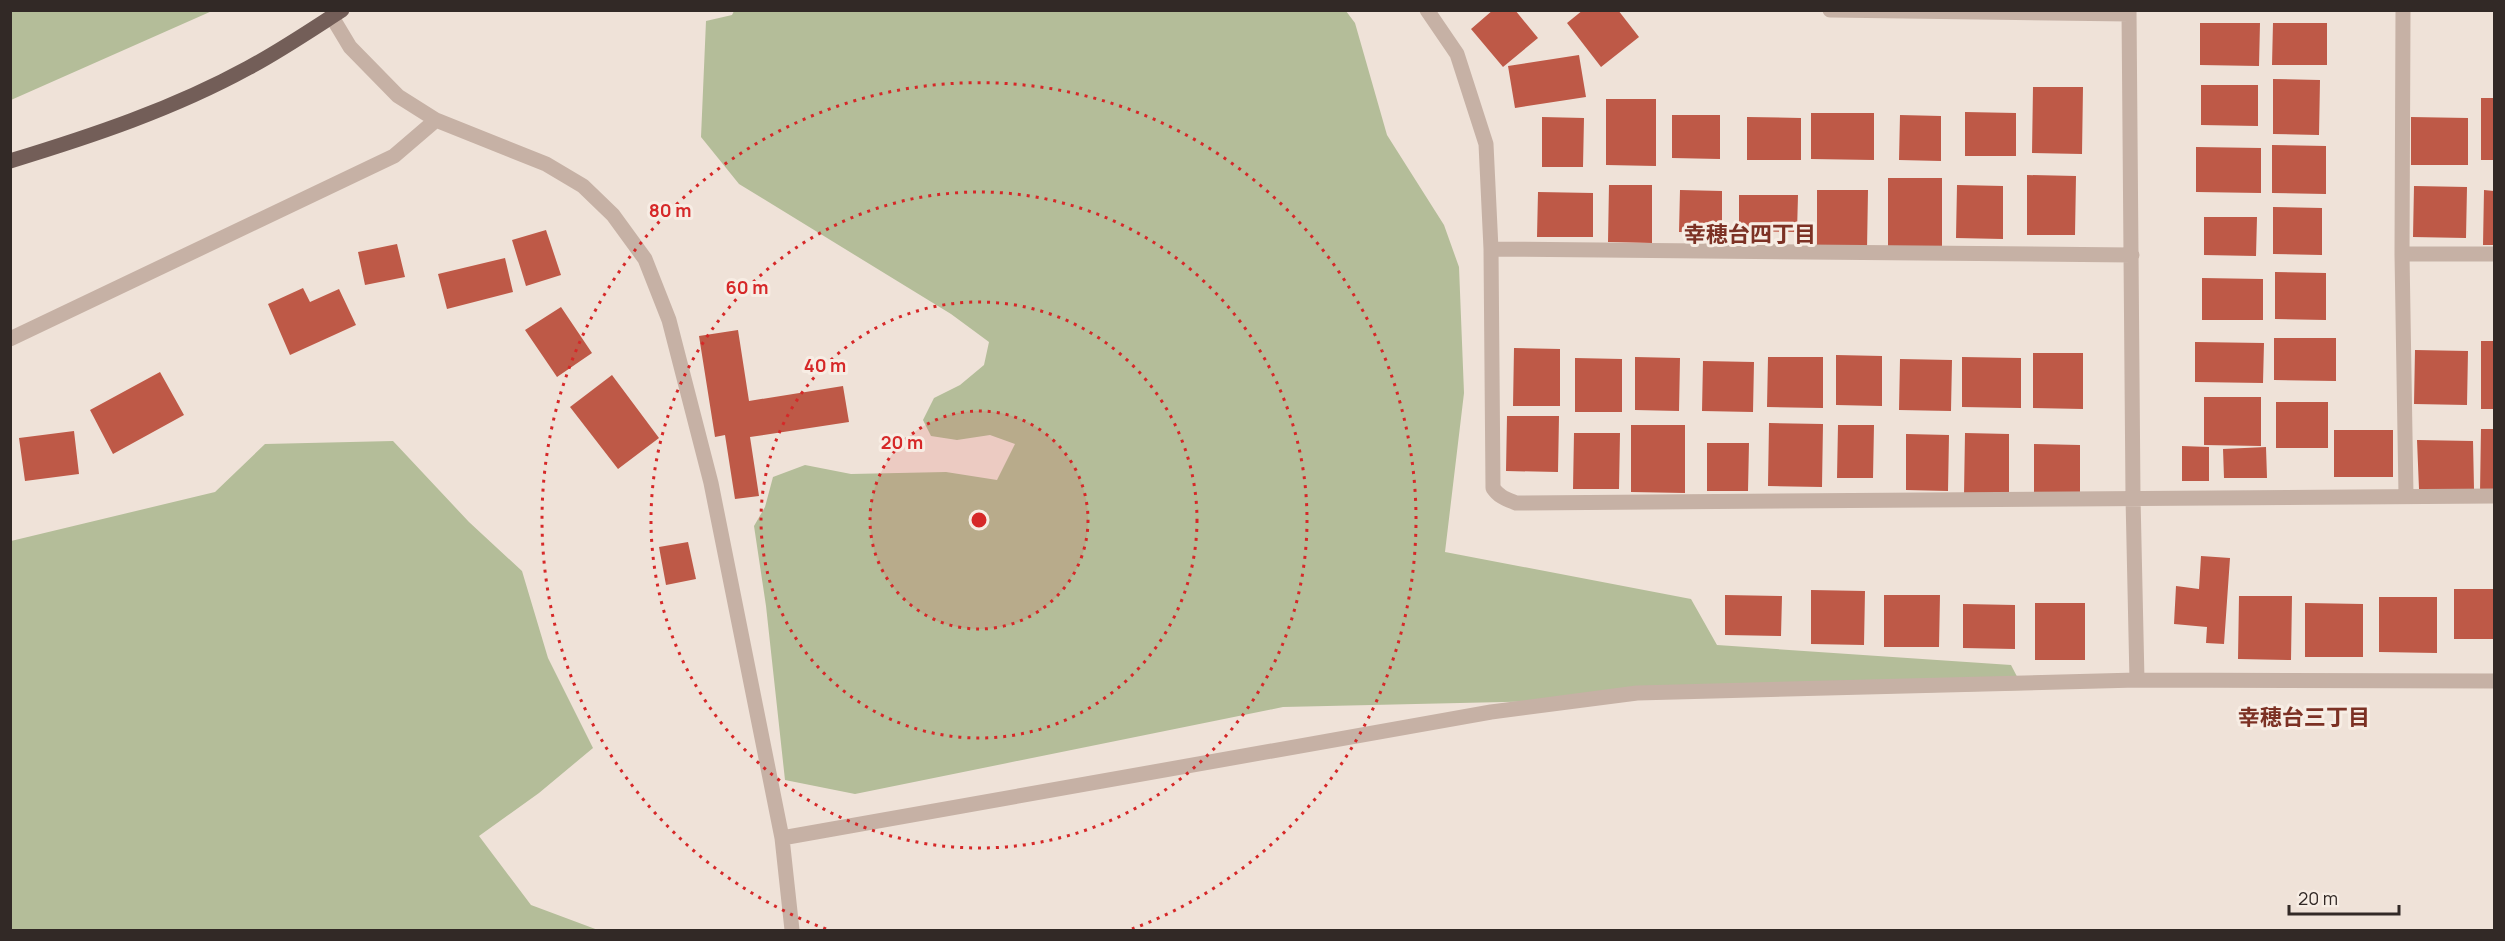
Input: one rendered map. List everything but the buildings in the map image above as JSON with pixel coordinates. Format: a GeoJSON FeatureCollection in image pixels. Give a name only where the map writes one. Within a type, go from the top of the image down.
{"type":"FeatureCollection","features":[{"type":"Feature","properties":{"kind":"main road"},"geometry":{"type":"LineString","coordinates":[[10,160],[96,134],[178,102],[249,68],[337,14]]}},
{"type":"Feature","properties":{"kind":"street"},"geometry":{"type":"LineString","coordinates":[[1427,10],[1457,54],[1486,144],[1491,249],[1493,488],[1503,498],[1516,503],[2494,496]]}},
{"type":"Feature","properties":{"kind":"street"},"geometry":{"type":"LineString","coordinates":[[1830,10],[2129,12],[2133,497],[2137,680]]}},
{"type":"Feature","properties":{"kind":"street"},"geometry":{"type":"LineString","coordinates":[[2403,10],[2402,254],[2406,495]]}},
{"type":"Feature","properties":{"kind":"street"},"geometry":{"type":"LineString","coordinates":[[337,14],[350,46],[398,96],[436,120],[546,164],[584,186],[613,215],[645,259],[669,320],[711,483],[782,838],[792,930]]}},
{"type":"Feature","properties":{"kind":"street"},"geometry":{"type":"LineString","coordinates":[[10,339],[394,156],[436,120]]}},
{"type":"Feature","properties":{"kind":"street"},"geometry":{"type":"LineString","coordinates":[[1491,249],[2132,255]]}},
{"type":"Feature","properties":{"kind":"street"},"geometry":{"type":"LineString","coordinates":[[2402,254],[2494,254]]}},
{"type":"Feature","properties":{"kind":"street"},"geometry":{"type":"LineString","coordinates":[[782,838],[1491,712],[1637,693],[2137,680],[2494,681]]}},
{"type":"Feature","properties":{"kind":"green space"},"geometry":{"type":"Polygon","coordinates":[[[11,10],[212,10],[212,11],[11,100],[11,10]]]}},
{"type":"Feature","properties":{"kind":"green space"},"geometry":{"type":"Polygon","coordinates":[[[734,11],[1346,11],[1355,23],[1387,135],[1444,225],[1459,267],[1464,393],[1445,552],[1691,599],[1717,645],[2011,665],[2024,690],[1283,707],[855,794],[785,780],[766,606],[754,526],[765,507],[773,477],[805,465],[851,474],[946,472],[997,480],[1015,444],[990,435],[957,440],[931,436],[923,420],[934,398],[960,385],[984,365],[989,342],[951,314],[739,184],[701,137],[706,21],[732,15],[734,11]]]}},
{"type":"Feature","properties":{"kind":"green space"},"geometry":{"type":"Polygon","coordinates":[[[393,441],[469,522],[522,571],[548,658],[593,748],[539,793],[479,836],[531,905],[598,930],[11,930],[11,541],[215,492],[265,444],[393,441]]]}},
{"type":"Feature","properties":{"kind":"district","name":"幸穂台四丁目"},"geometry":{"type":"Point","coordinates":[1750,234]}},
{"type":"Feature","properties":{"kind":"district","name":"幸穂台三丁目"},"geometry":{"type":"Point","coordinates":[2304,717]}}]}
